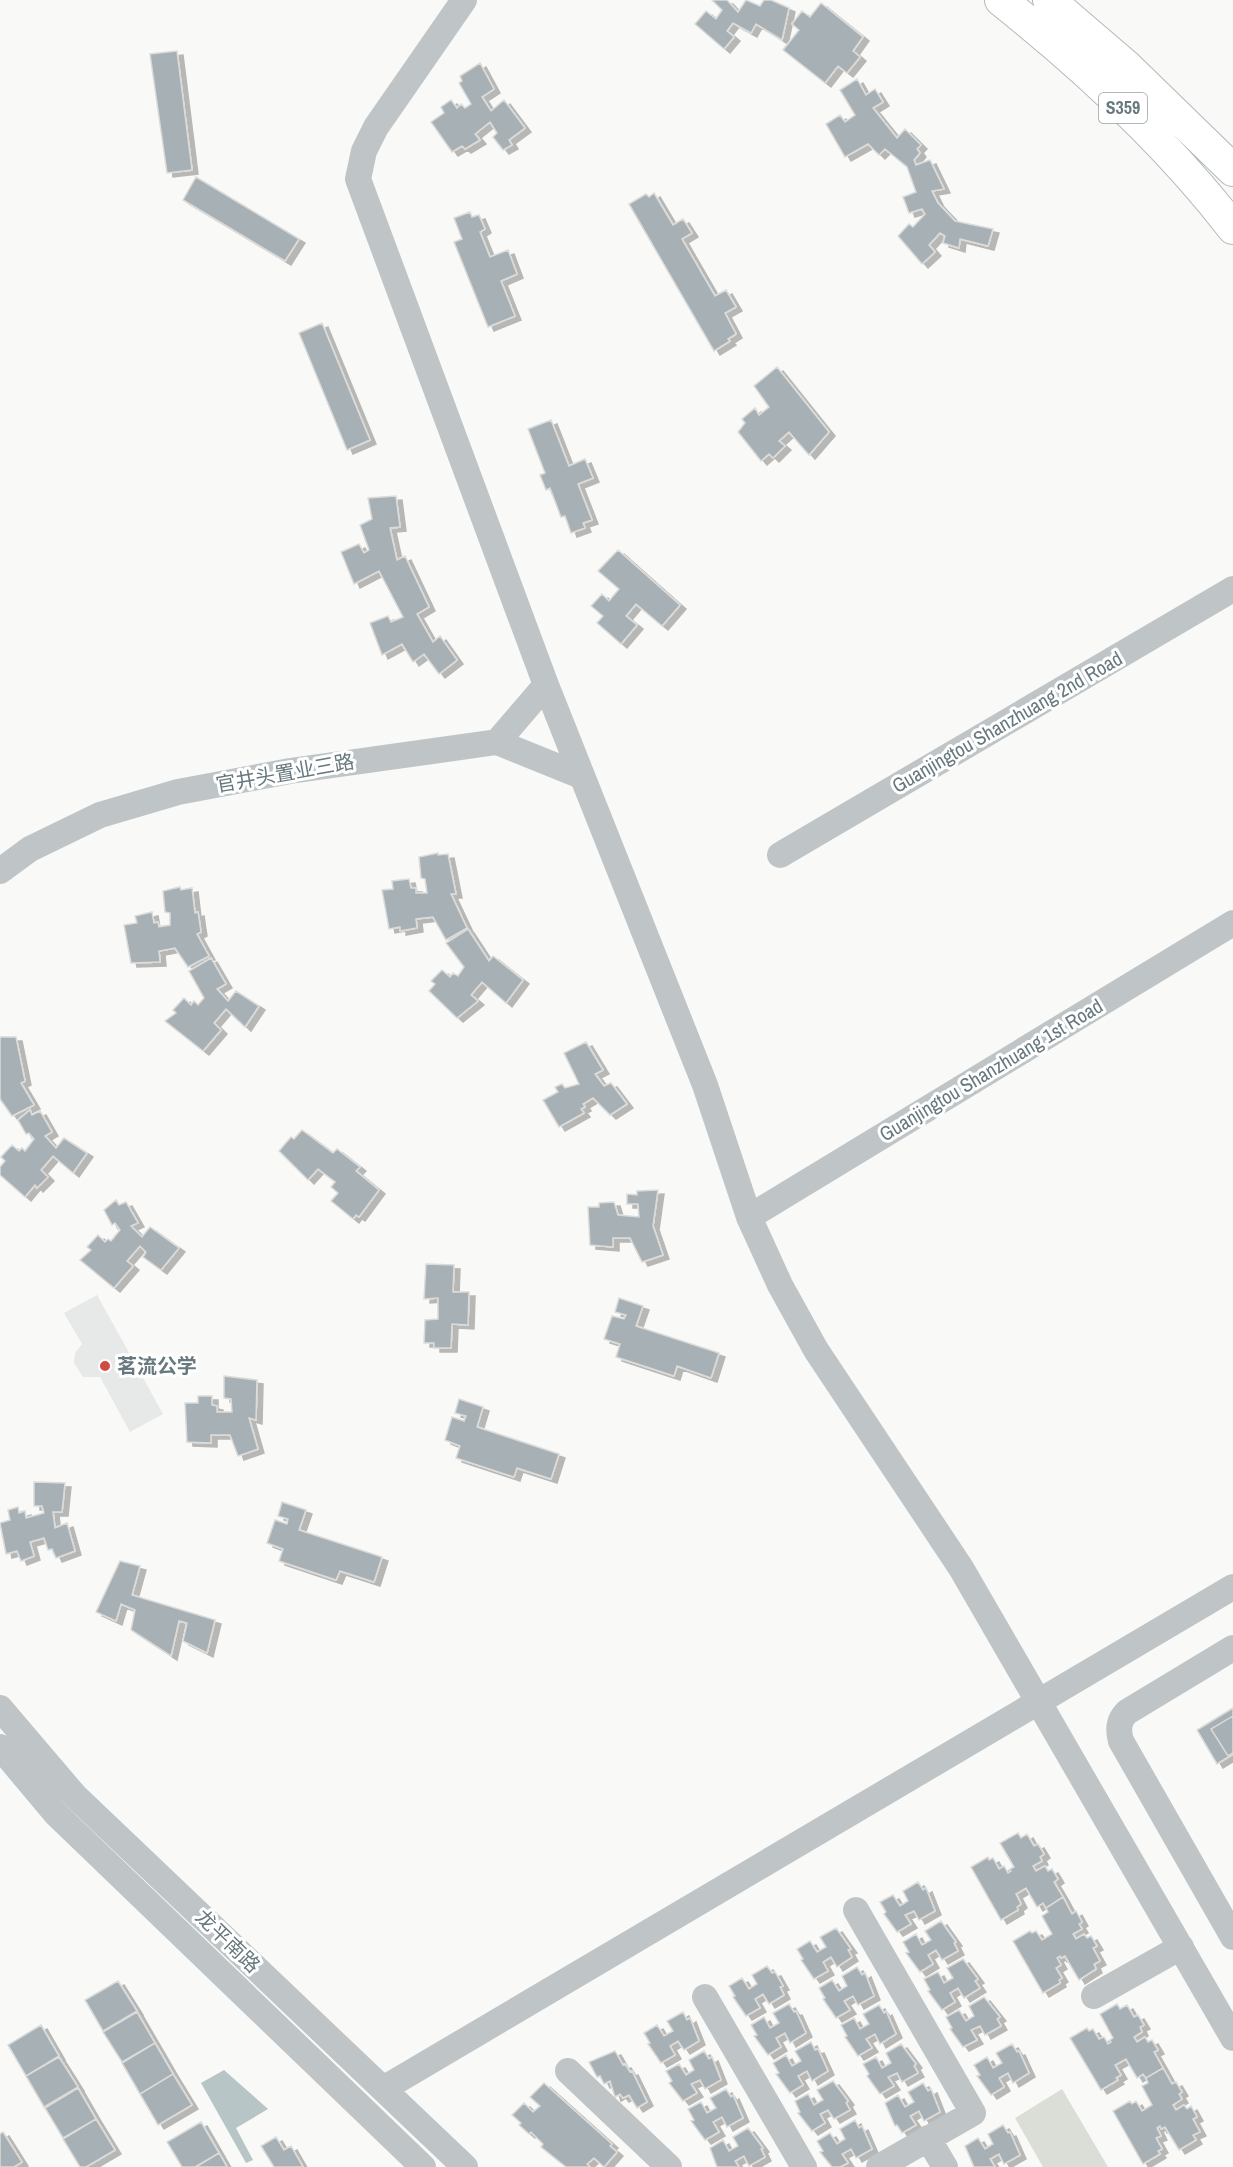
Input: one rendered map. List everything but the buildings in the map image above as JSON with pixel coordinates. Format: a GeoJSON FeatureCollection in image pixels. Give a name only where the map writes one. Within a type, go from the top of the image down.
{"type":"FeatureCollection","features":[{"type":"Feature","properties":{"kind":"main road","name":"S359"},"geometry":{"type":"LineString","coordinates":[[1000,0],[1059,47],[1111,95],[1207,195],[1233,228]]}},
{"type":"Feature","properties":{"kind":"main road","name":"S359"},"geometry":{"type":"LineString","coordinates":[[1049,0],[1127,67],[1233,170]]}},
{"type":"Feature","properties":{"kind":"street"},"geometry":{"type":"LineString","coordinates":[[464,0],[376,127],[364,151],[358,179],[546,685],[705,1085],[750,1217],[797,1319],[956,1559],[1233,2038]]}},
{"type":"Feature","properties":{"kind":"street","name":"Guanjingtou Shanzhuang 2nd Road"},"geometry":{"type":"LineString","coordinates":[[780,855],[1233,589]]}},
{"type":"Feature","properties":{"kind":"street"},"geometry":{"type":"LineString","coordinates":[[546,685],[497,742],[581,776]]}},
{"type":"Feature","properties":{"kind":"street","name":"官井头置业三路"},"geometry":{"type":"LineString","coordinates":[[0,871],[30,849],[62,832],[100,815],[137,803],[290,771],[497,742]]}},
{"type":"Feature","properties":{"kind":"street","name":"Guanjingtou Shanzhuang 1st Road"},"geometry":{"type":"LineString","coordinates":[[750,1217],[1233,923]]}},
{"type":"Feature","properties":{"kind":"street"},"geometry":{"type":"LineString","coordinates":[[383,2089],[1233,1587]]}},
{"type":"Feature","properties":{"kind":"street"},"geometry":{"type":"LineString","coordinates":[[1233,1648],[1127,1712],[1121,1718],[1119,1733],[1121,1741],[1233,1937]]}},
{"type":"Feature","properties":{"kind":"street","name":"龙平南路"},"geometry":{"type":"LineString","coordinates":[[0,1708],[75,1796],[465,2167]]}},
{"type":"Feature","properties":{"kind":"street","name":"龙平南路"},"geometry":{"type":"LineString","coordinates":[[0,1748],[56,1814],[423,2167]]}},
{"type":"Feature","properties":{"kind":"street"},"geometry":{"type":"LineString","coordinates":[[856,1910],[973,2113],[879,2167]]}},
{"type":"Feature","properties":{"kind":"street"},"geometry":{"type":"LineString","coordinates":[[1094,1996],[1181,1947]]}},
{"type":"Feature","properties":{"kind":"street"},"geometry":{"type":"LineString","coordinates":[[705,1997],[804,2167]]}},
{"type":"Feature","properties":{"kind":"street"},"geometry":{"type":"LineString","coordinates":[[568,2071],[669,2167]]}},
{"type":"Feature","properties":{"kind":"street"},"geometry":{"type":"LineString","coordinates":[[928,2138],[945,2167]]}},
{"type":"Feature","properties":{"kind":"shaded area","name":"茗流公学"},"geometry":{"type":"Polygon","coordinates":[[[97,1295],[163,1414],[130,1432],[100,1377],[83,1377],[74,1363],[75,1353],[82,1344],[64,1313],[97,1295]]]}},
{"type":"Feature","properties":{"kind":"shaded area"},"geometry":{"type":"Polygon","coordinates":[[[224,2070],[268,2109],[236,2128],[253,2160],[246,2163],[201,2083],[224,2070]]]}},
{"type":"Feature","properties":{"kind":"shaded area"},"geometry":{"type":"Polygon","coordinates":[[[1062,2089],[1108,2167],[1043,2167],[1015,2118],[1062,2089]]]}},
{"type":"Feature","properties":{"kind":"place","name":"茗流公学"},"geometry":{"type":"Point","coordinates":[105,1366]}}]}
